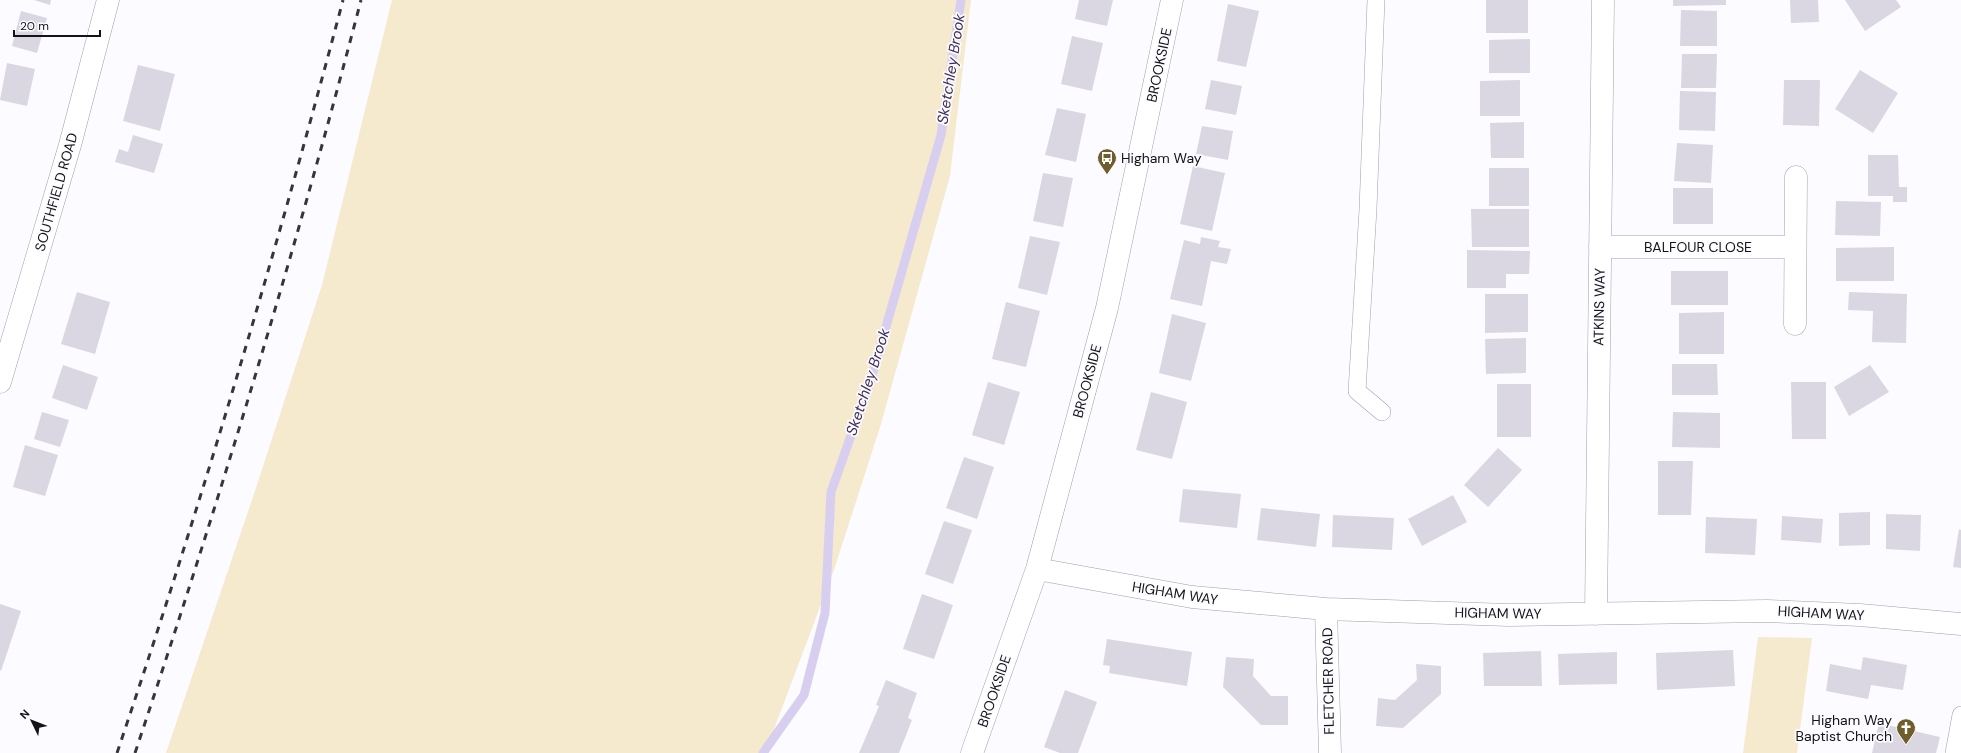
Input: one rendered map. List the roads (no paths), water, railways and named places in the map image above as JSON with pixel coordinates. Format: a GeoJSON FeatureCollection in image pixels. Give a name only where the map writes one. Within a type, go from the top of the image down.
{"type":"FeatureCollection","features":[{"type":"Feature","properties":{"kind":"street","name":"SOUTHFIELD ROAD"},"geometry":{"type":"LineString","coordinates":[[0,382],[70,145],[108,0]]}},
{"type":"Feature","properties":{"kind":"street","name":"BROOKSIDE"},"geometry":{"type":"LineString","coordinates":[[972,753],[1037,569],[1107,308],[1172,0]]}},
{"type":"Feature","properties":{"kind":"street","name":"ATKINS WAY"},"geometry":{"type":"LineString","coordinates":[[1596,614],[1603,0]]}},
{"type":"Feature","properties":{"kind":"street"},"geometry":{"type":"LineString","coordinates":[[1795,324],[1796,177]]}},
{"type":"Feature","properties":{"kind":"street","name":"BALFOUR CLOSE"},"geometry":{"type":"LineString","coordinates":[[1600,247],[1795,247]]}},
{"type":"Feature","properties":{"kind":"street","name":"HIGHAM WAY"},"geometry":{"type":"LineString","coordinates":[[1037,569],[1192,597],[1326,609],[1509,615],[1767,611],[1860,614],[1961,624]]}},
{"type":"Feature","properties":{"kind":"street","name":"FLETCHER ROAD"},"geometry":{"type":"LineString","coordinates":[[1326,609],[1330,753]]}},
{"type":"Feature","properties":{"kind":"lane"},"geometry":{"type":"LineString","coordinates":[[1376,0],[1368,209],[1357,391],[1382,412]]}},
{"type":"Feature","properties":{"kind":"lane"},"geometry":{"type":"LineString","coordinates":[[1954,753],[1961,715]]}},
{"type":"Feature","properties":{"kind":"waterway","name":"Sketchley Brook"},"geometry":{"type":"LineString","coordinates":[[763,753],[804,695],[825,613],[831,492],[871,379],[941,135],[961,0]]}},
{"type":"Feature","properties":{"kind":"railway"},"geometry":{"type":"LineString","coordinates":[[117,753],[208,472],[291,190],[343,0]]}},
{"type":"Feature","properties":{"kind":"railway"},"geometry":{"type":"LineString","coordinates":[[135,753],[226,472],[310,190],[361,0]]}},
{"type":"Feature","properties":{"kind":"place","name":"Higham Way"},"geometry":{"type":"Point","coordinates":[1107,175]}},
{"type":"Feature","properties":{"kind":"place","name":"Higham Way Baptist Church"},"geometry":{"type":"Point","coordinates":[1906,745]}}]}
